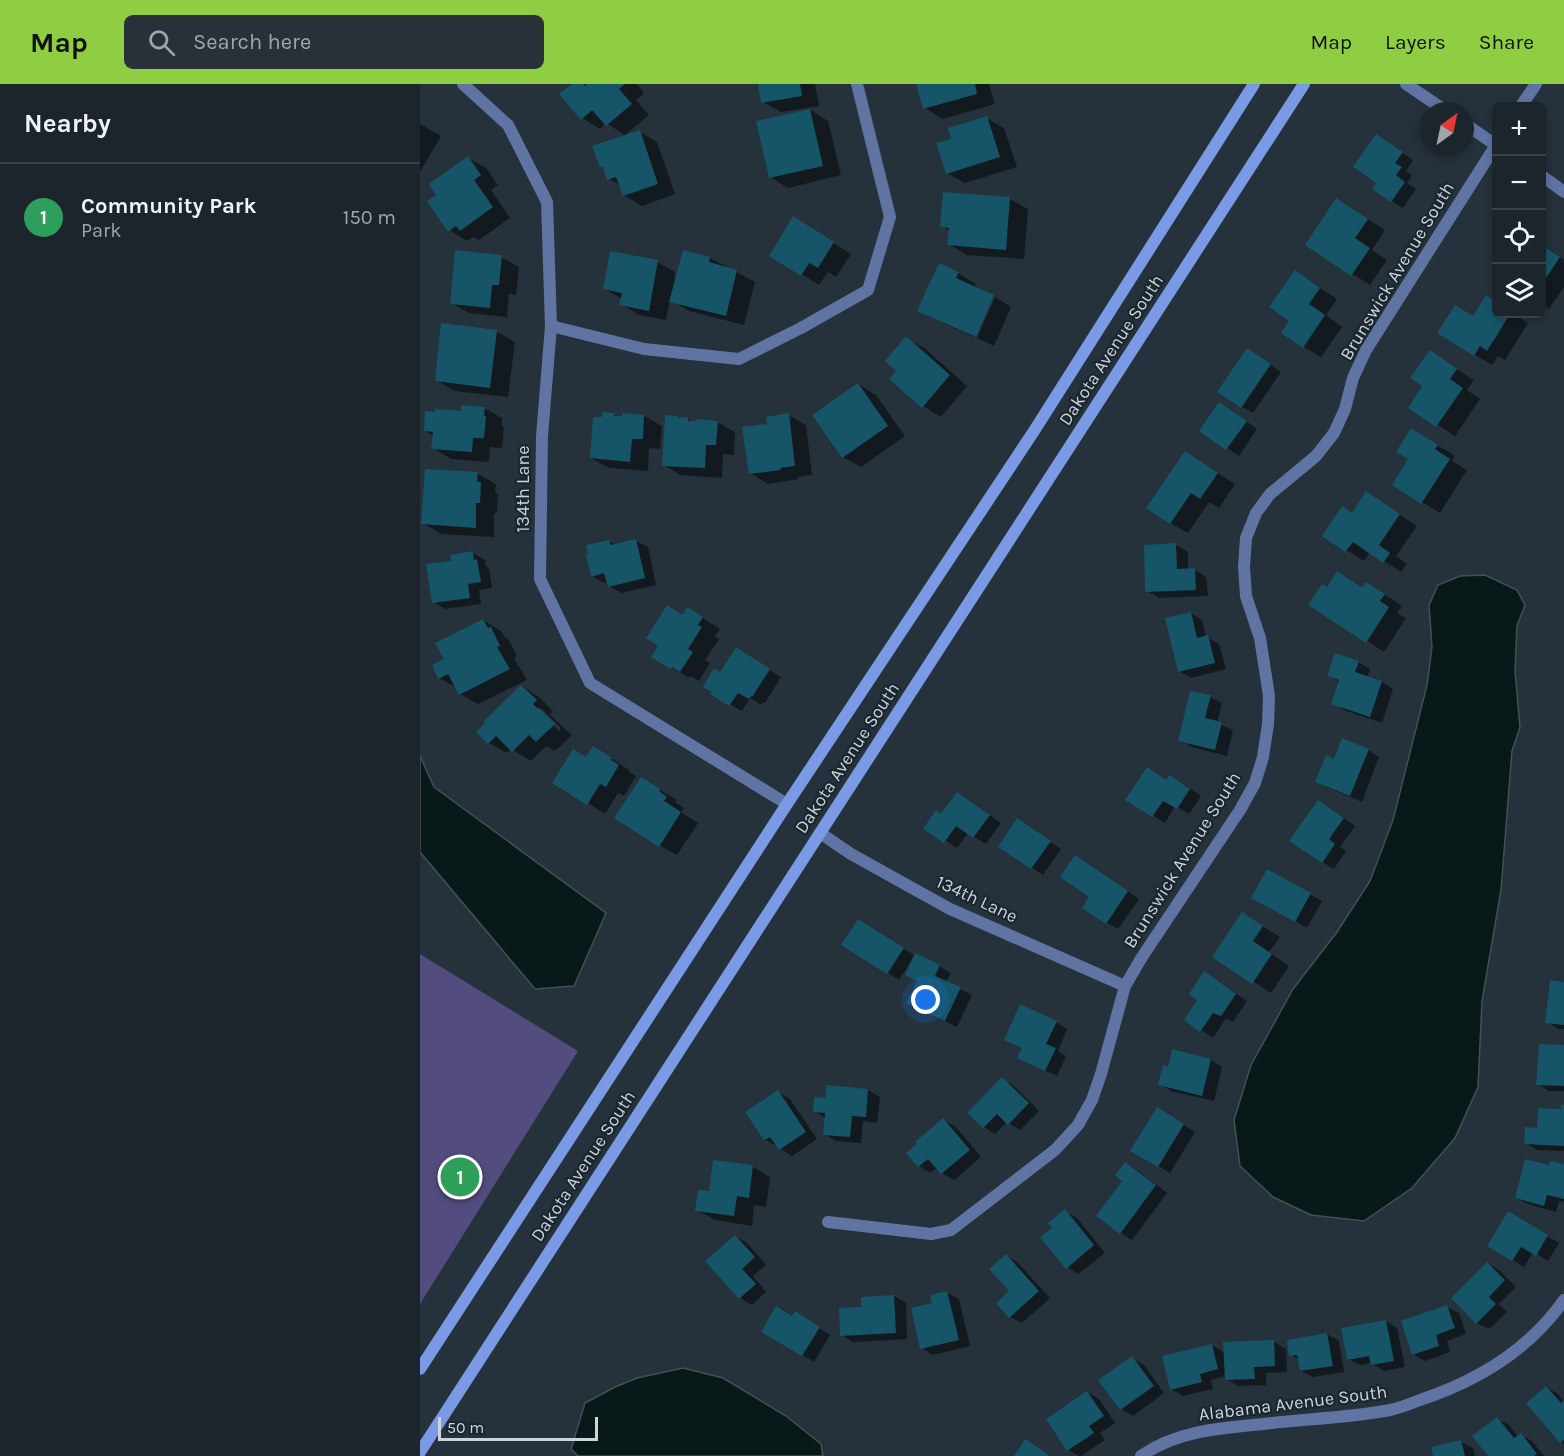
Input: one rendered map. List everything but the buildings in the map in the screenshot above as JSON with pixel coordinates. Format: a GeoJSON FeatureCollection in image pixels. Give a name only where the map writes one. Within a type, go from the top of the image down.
{"type":"FeatureCollection","features":[{"type":"Feature","properties":{"kind":"main road","name":"Dakota Avenue South"},"geometry":{"type":"LineString","coordinates":[[420,1369],[787,804],[1034,431],[1254,84]]}},
{"type":"Feature","properties":{"kind":"main road","name":"Dakota Avenue South"},"geometry":{"type":"LineString","coordinates":[[420,1452],[1304,84]]}},
{"type":"Feature","properties":{"kind":"street","name":"134th Lane"},"geometry":{"type":"LineString","coordinates":[[463,84],[508,125],[547,202],[551,326],[542,436],[540,579],[590,683],[787,804]]}},
{"type":"Feature","properties":{"kind":"street"},"geometry":{"type":"LineString","coordinates":[[551,326],[644,350],[739,359],[801,328],[868,290],[890,216],[858,84]]}},
{"type":"Feature","properties":{"kind":"street"},"geometry":{"type":"LineString","coordinates":[[1406,84],[1433,102]]}},
{"type":"Feature","properties":{"kind":"street"},"geometry":{"type":"LineString","coordinates":[[1524,102],[1536,84]]}},
{"type":"Feature","properties":{"kind":"street"},"geometry":{"type":"LineString","coordinates":[[1474,130],[1492,142]]}},
{"type":"Feature","properties":{"kind":"street","name":"Brunswick Avenue South"},"geometry":{"type":"LineString","coordinates":[[828,1222],[930,1234],[951,1230],[1055,1150],[1078,1125],[1092,1100],[1101,1074],[1125,986],[1240,810],[1255,783],[1263,757],[1269,696],[1260,638],[1246,596],[1244,567],[1246,538],[1256,513],[1270,494],[1316,456],[1334,433],[1345,409],[1353,378],[1366,350],[1492,151]]}},
{"type":"Feature","properties":{"kind":"street"},"geometry":{"type":"LineString","coordinates":[[1546,179],[1564,192]]}},
{"type":"Feature","properties":{"kind":"street","name":"134th Lane"},"geometry":{"type":"LineString","coordinates":[[820,833],[860,859],[950,909],[1125,986]]}},
{"type":"Feature","properties":{"kind":"street","name":"Alabama Avenue South"},"geometry":{"type":"LineString","coordinates":[[1141,1456],[1180,1436],[1221,1428],[1392,1410],[1434,1396],[1468,1382],[1504,1361],[1530,1339],[1564,1300]]}},
{"type":"Feature","properties":{"kind":"shaded area"},"geometry":{"type":"Polygon","coordinates":[[[1485,575],[1517,590],[1525,605],[1517,626],[1515,671],[1520,727],[1512,751],[1501,890],[1482,1001],[1478,1087],[1455,1138],[1412,1188],[1364,1221],[1311,1215],[1273,1197],[1240,1166],[1234,1120],[1251,1065],[1293,989],[1337,932],[1370,881],[1393,820],[1427,685],[1432,647],[1429,605],[1438,585],[1460,576],[1485,575]]]}},
{"type":"Feature","properties":{"kind":"shaded area"},"geometry":{"type":"Polygon","coordinates":[[[420,756],[434,787],[606,913],[574,986],[535,989],[420,852],[420,756]]]}},
{"type":"Feature","properties":{"kind":"shaded area"},"geometry":{"type":"Polygon","coordinates":[[[420,954],[578,1051],[420,1304],[420,954]]]}},
{"type":"Feature","properties":{"kind":"shaded area"},"geometry":{"type":"Polygon","coordinates":[[[683,1368],[723,1378],[786,1416],[821,1444],[823,1456],[578,1456],[571,1449],[585,1403],[637,1378],[683,1368]]]}},
{"type":"Feature","properties":{"kind":"place","name":"Community Park"},"geometry":{"type":"Point","coordinates":[460,1177]}}]}
